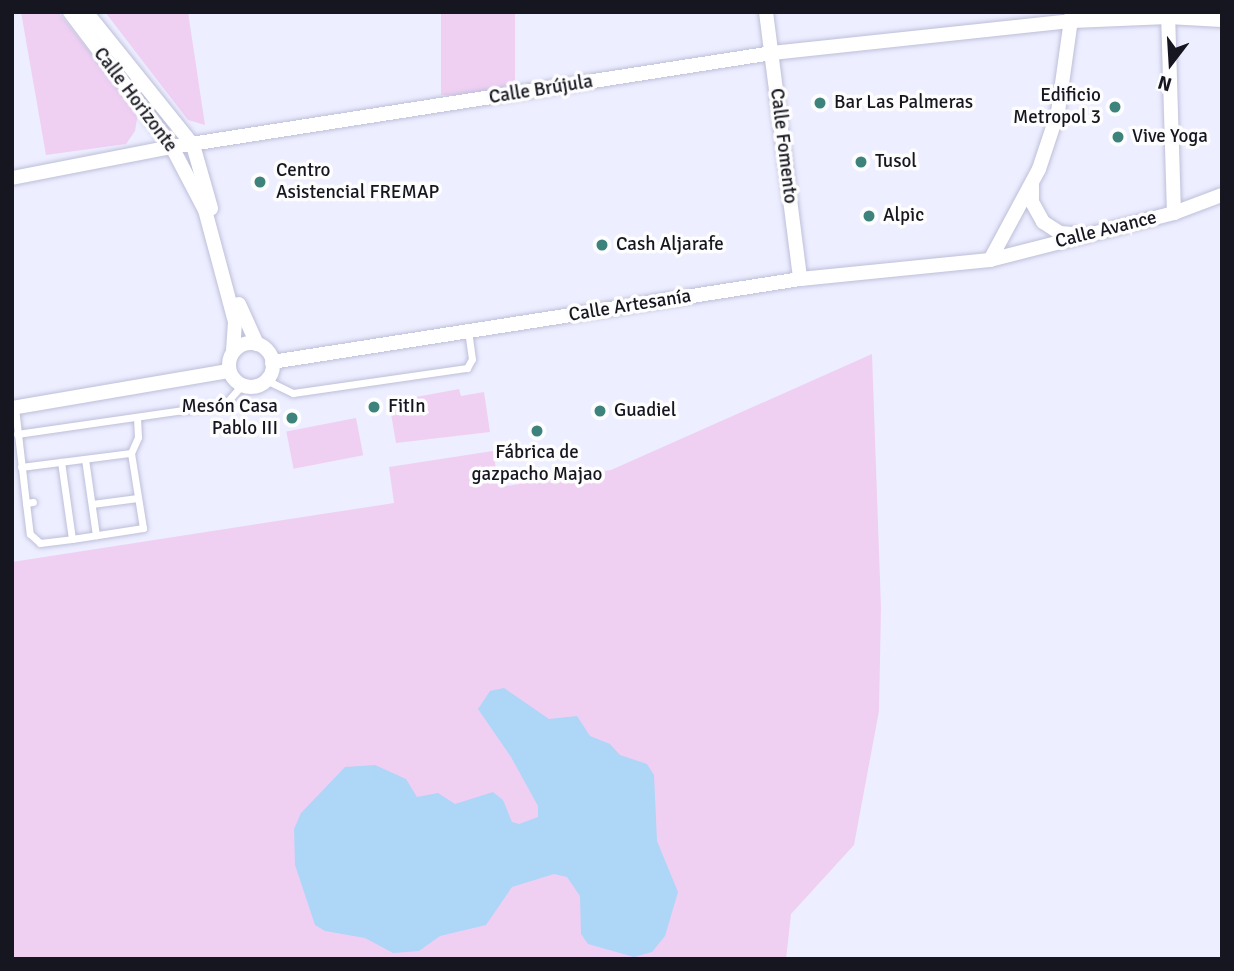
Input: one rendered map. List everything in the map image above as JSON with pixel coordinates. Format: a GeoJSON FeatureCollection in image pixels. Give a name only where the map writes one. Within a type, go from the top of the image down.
{"type":"FeatureCollection","features":[{"type":"Feature","properties":{"kind":"street","name":"Calle Horizonte"},"geometry":{"type":"LineString","coordinates":[[70,12],[172,147],[205,210],[235,322],[233,352]]}},
{"type":"Feature","properties":{"kind":"street","name":"Calle Horizonte"},"geometry":{"type":"LineString","coordinates":[[86,12],[193,145],[244,322],[257,344]]}},
{"type":"Feature","properties":{"kind":"street","name":"Calle Fomento"},"geometry":{"type":"LineString","coordinates":[[766,12],[800,279]]}},
{"type":"Feature","properties":{"kind":"street"},"geometry":{"type":"LineString","coordinates":[[1168,14],[1174,213]]}},
{"type":"Feature","properties":{"kind":"street"},"geometry":{"type":"LineString","coordinates":[[989,260],[1032,182],[1058,112],[1072,17],[1168,14],[1222,20]]}},
{"type":"Feature","properties":{"kind":"street","name":"Calle Brújula"},"geometry":{"type":"LineString","coordinates":[[12,178],[172,147],[772,54],[1072,17]]}},
{"type":"Feature","properties":{"kind":"street"},"geometry":{"type":"LineString","coordinates":[[1032,182],[1032,202],[1043,222],[1060,233],[1090,234]]}},
{"type":"Feature","properties":{"kind":"street","name":"Calle Avance"},"geometry":{"type":"LineString","coordinates":[[989,260],[1174,213],[1222,195]]}},
{"type":"Feature","properties":{"kind":"street","name":"Calle Artesanía"},"geometry":{"type":"LineString","coordinates":[[272,362],[800,279],[989,260]]}},
{"type":"Feature","properties":{"kind":"street"},"geometry":{"type":"LineString","coordinates":[[244,344],[257,344],[272,362],[266,380],[258,386],[242,385],[229,371],[233,352],[244,344]]}},
{"type":"Feature","properties":{"kind":"street"},"geometry":{"type":"LineString","coordinates":[[14,408],[229,371]]}},
{"type":"Feature","properties":{"kind":"lane"},"geometry":{"type":"LineString","coordinates":[[266,380],[293,393],[467,368],[472,359],[468,331]]}},
{"type":"Feature","properties":{"kind":"lane"},"geometry":{"type":"LineString","coordinates":[[18,434],[225,404],[242,385]]}},
{"type":"Feature","properties":{"kind":"lane"},"geometry":{"type":"LineString","coordinates":[[14,408],[21,467],[29,503],[30,534],[40,542],[143,528],[131,453],[138,437],[137,416]]}},
{"type":"Feature","properties":{"kind":"lane"},"geometry":{"type":"LineString","coordinates":[[21,467],[131,453]]}},
{"type":"Feature","properties":{"kind":"lane"},"geometry":{"type":"LineString","coordinates":[[85,459],[96,535]]}},
{"type":"Feature","properties":{"kind":"lane"},"geometry":{"type":"LineString","coordinates":[[61,462],[62,498],[72,539]]}},
{"type":"Feature","properties":{"kind":"lane"},"geometry":{"type":"LineString","coordinates":[[92,505],[138,498]]}},
{"type":"Feature","properties":{"kind":"shaded area"},"geometry":{"type":"Polygon","coordinates":[[[21,12],[58,12],[82,42],[138,113],[135,131],[126,144],[46,155],[21,12]]]}},
{"type":"Feature","properties":{"kind":"shaded area"},"geometry":{"type":"Polygon","coordinates":[[[105,12],[188,12],[205,125],[188,120],[105,12]]]}},
{"type":"Feature","properties":{"kind":"shaded area"},"geometry":{"type":"Polygon","coordinates":[[[441,12],[515,12],[515,95],[441,95],[441,12]]]}},
{"type":"Feature","properties":{"kind":"shaded area"},"geometry":{"type":"Polygon","coordinates":[[[872,354],[881,608],[879,711],[854,845],[791,914],[786,959],[12,959],[12,562],[394,503],[389,467],[493,451],[499,487],[611,470],[872,354]]]}},
{"type":"Feature","properties":{"kind":"shaded area"},"geometry":{"type":"Polygon","coordinates":[[[459,389],[461,396],[484,392],[490,432],[396,443],[389,402],[459,389]]]}},
{"type":"Feature","properties":{"kind":"shaded area"},"geometry":{"type":"Polygon","coordinates":[[[356,418],[363,455],[294,469],[286,432],[356,418]]]}},
{"type":"Feature","properties":{"kind":"water"},"geometry":{"type":"Polygon","coordinates":[[[504,688],[549,719],[577,716],[590,736],[610,744],[620,755],[647,764],[654,775],[657,841],[678,892],[665,936],[652,952],[634,957],[588,944],[581,934],[580,896],[567,877],[554,874],[512,887],[486,925],[440,936],[419,951],[393,953],[365,938],[325,931],[315,925],[295,865],[294,829],[301,813],[345,767],[375,765],[406,779],[417,797],[438,793],[455,804],[493,792],[503,800],[512,822],[519,824],[538,817],[538,806],[511,757],[478,709],[490,691],[504,688]]]}},
{"type":"Feature","properties":{"kind":"place","name":"Bar Las Palmeras"},"geometry":{"type":"Point","coordinates":[820,103]}},
{"type":"Feature","properties":{"kind":"place","name":"Edificio Metropol 3"},"geometry":{"type":"Point","coordinates":[1115,107]}},
{"type":"Feature","properties":{"kind":"place","name":"Vive Yoga"},"geometry":{"type":"Point","coordinates":[1118,137]}},
{"type":"Feature","properties":{"kind":"place","name":"Tusol"},"geometry":{"type":"Point","coordinates":[861,162]}},
{"type":"Feature","properties":{"kind":"place","name":"Centro Asistencial FREMAP"},"geometry":{"type":"Point","coordinates":[260,182]}},
{"type":"Feature","properties":{"kind":"place","name":"Alpic"},"geometry":{"type":"Point","coordinates":[869,216]}},
{"type":"Feature","properties":{"kind":"place","name":"Cash Aljarafe"},"geometry":{"type":"Point","coordinates":[602,245]}},
{"type":"Feature","properties":{"kind":"place","name":"FitIn"},"geometry":{"type":"Point","coordinates":[374,407]}},
{"type":"Feature","properties":{"kind":"place","name":"Guadiel"},"geometry":{"type":"Point","coordinates":[600,411]}},
{"type":"Feature","properties":{"kind":"place","name":"Mesón Casa Pablo III"},"geometry":{"type":"Point","coordinates":[292,418]}},
{"type":"Feature","properties":{"kind":"place","name":"Fábrica de gazpacho Majao"},"geometry":{"type":"Point","coordinates":[537,431]}}]}
